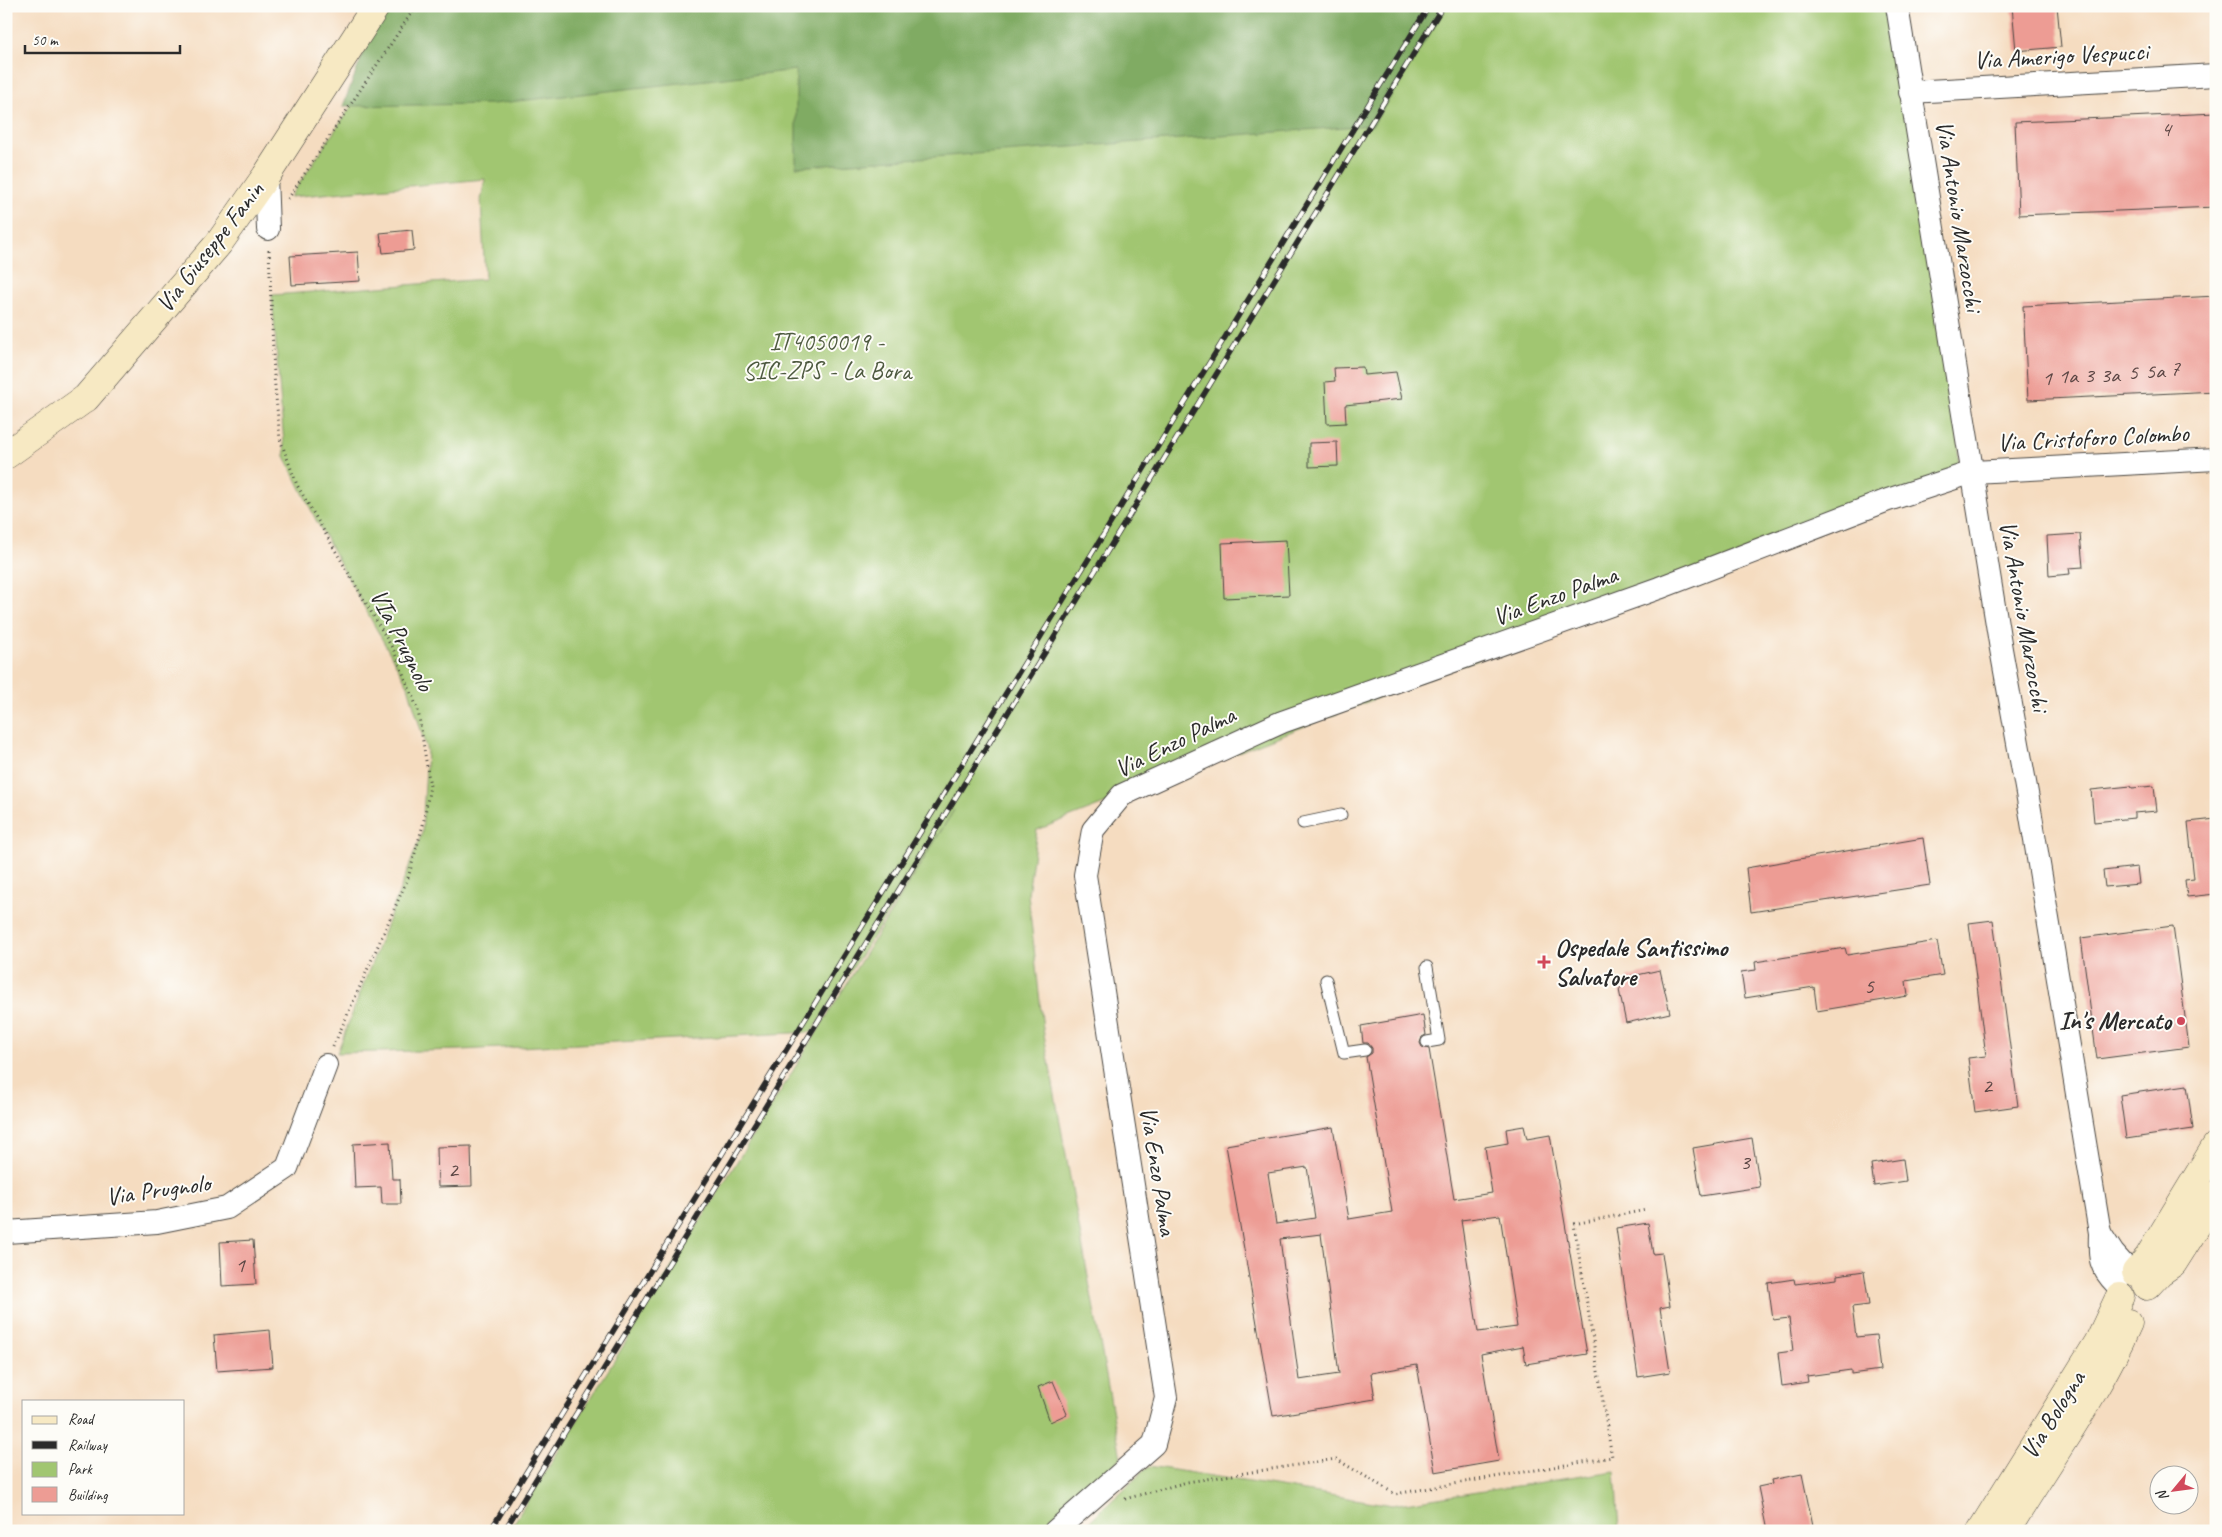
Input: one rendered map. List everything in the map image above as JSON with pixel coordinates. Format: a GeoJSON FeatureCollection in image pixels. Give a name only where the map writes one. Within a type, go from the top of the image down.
{"type":"FeatureCollection","features":[{"type":"Feature","properties":{"kind":"main road","name":"Via Giuseppe Fanin"},"geometry":{"type":"LineString","coordinates":[[6,455],[86,398],[219,243],[266,176],[376,6]]}},
{"type":"Feature","properties":{"kind":"main road","name":"Via Bologna"},"geometry":{"type":"LineString","coordinates":[[1980,1531],[2098,1344],[2216,1146]]}},
{"type":"Feature","properties":{"kind":"main road","name":"Via Bologna"},"geometry":{"type":"LineString","coordinates":[[2131,1286],[2160,1272],[2173,1263],[2216,1195]]}},
{"type":"Feature","properties":{"kind":"main road","name":"Via Bologna"},"geometry":{"type":"LineString","coordinates":[[2006,1531],[2114,1354],[2131,1286]]}},
{"type":"Feature","properties":{"kind":"street","name":"Via Antonio Marzocchi"},"geometry":{"type":"LineString","coordinates":[[1897,6],[1972,472],[2100,1234],[2099,1257],[2105,1272],[2131,1286]]}},
{"type":"Feature","properties":{"kind":"street","name":"Via Amerigo Vespucci"},"geometry":{"type":"LineString","coordinates":[[1910,92],[2216,75]]}},
{"type":"Feature","properties":{"kind":"street"},"geometry":{"type":"LineString","coordinates":[[266,176],[268,229]]}},
{"type":"Feature","properties":{"kind":"street","name":"Via Cristoforo Colombo"},"geometry":{"type":"LineString","coordinates":[[1972,472],[2216,460]]}},
{"type":"Feature","properties":{"kind":"street","name":"Via Enzo Palma"},"geometry":{"type":"LineString","coordinates":[[1055,1531],[1154,1444],[1166,1398],[1085,875],[1093,830],[1122,795],[1282,722],[1650,591],[1888,500],[1972,472]]}},
{"type":"Feature","properties":{"kind":"street","name":"Via Prugnolo"},"geometry":{"type":"LineString","coordinates":[[6,1232],[157,1222],[226,1208],[287,1168],[326,1065]]}},
{"type":"Feature","properties":{"kind":"street"},"geometry":{"type":"LineString","coordinates":[[1995,1531],[2014,1504],[2025,1499]]}},
{"type":"Feature","properties":{"kind":"lane"},"geometry":{"type":"LineString","coordinates":[[1303,823],[1341,815]]}},
{"type":"Feature","properties":{"kind":"lane"},"geometry":{"type":"LineString","coordinates":[[1427,967],[1439,1040],[1428,1042]]}},
{"type":"Feature","properties":{"kind":"lane"},"geometry":{"type":"LineString","coordinates":[[1326,980],[1344,1053],[1365,1050]]}},
{"type":"Feature","properties":{"kind":"path"},"geometry":{"type":"LineString","coordinates":[[268,229],[416,6]]}},
{"type":"Feature","properties":{"kind":"path","name":"VIa Prugnolo"},"geometry":{"type":"LineString","coordinates":[[268,229],[274,376],[280,439],[296,485],[394,651],[418,710],[430,786],[423,825],[408,878],[326,1065]]}},
{"type":"Feature","properties":{"kind":"path"},"geometry":{"type":"LineString","coordinates":[[1116,1501],[1187,1482],[1336,1458],[1394,1494],[1612,1457],[1574,1224],[1646,1210]]}},
{"type":"Feature","properties":{"kind":"green space"},"geometry":{"type":"Polygon","coordinates":[[[381,6],[1447,6],[1373,125],[796,167],[796,70],[492,104],[343,106],[381,6]]]}},
{"type":"Feature","properties":{"kind":"green space","name":"IT4050019 - SIC-ZPS - La Bora"},"geometry":{"type":"Polygon","coordinates":[[[419,6],[1892,6],[1959,446],[1957,479],[1888,500],[1037,830],[1028,894],[1043,1029],[1121,1458],[1038,1531],[509,1531],[954,810],[812,1032],[461,1050],[337,1053],[422,833],[427,751],[408,686],[316,520],[285,456],[272,295],[485,279],[481,200],[485,179],[290,197],[419,6]]]}},
{"type":"Feature","properties":{"kind":"green space"},"geometry":{"type":"Polygon","coordinates":[[[1149,1466],[1392,1505],[1615,1471],[1619,1531],[1079,1531],[1149,1466]]]}},
{"type":"Feature","properties":{"kind":"building"},"geometry":{"type":"Polygon","coordinates":[[[2012,6],[2057,6],[2061,47],[2016,51],[2012,6]]]}},
{"type":"Feature","properties":{"kind":"building"},"geometry":{"type":"Polygon","coordinates":[[[2216,113],[2216,207],[2019,215],[2015,122],[2216,113]]]}},
{"type":"Feature","properties":{"kind":"building"},"geometry":{"type":"Polygon","coordinates":[[[412,230],[414,250],[383,253],[380,233],[412,230]]]}},
{"type":"Feature","properties":{"kind":"building"},"geometry":{"type":"Polygon","coordinates":[[[358,252],[360,281],[292,285],[290,256],[358,252]]]}},
{"type":"Feature","properties":{"kind":"building"},"geometry":{"type":"Polygon","coordinates":[[[2216,296],[2216,391],[2028,400],[2023,306],[2216,296]]]}},
{"type":"Feature","properties":{"kind":"building"},"geometry":{"type":"Polygon","coordinates":[[[1363,367],[1364,375],[1396,372],[1402,399],[1345,405],[1346,423],[1327,424],[1325,382],[1335,381],[1334,368],[1363,367]]]}},
{"type":"Feature","properties":{"kind":"building"},"geometry":{"type":"Polygon","coordinates":[[[1337,442],[1338,466],[1309,467],[1309,443],[1337,442]]]}},
{"type":"Feature","properties":{"kind":"building"},"geometry":{"type":"Polygon","coordinates":[[[2080,534],[2083,567],[2069,568],[2070,574],[2049,576],[2047,536],[2080,534]]]}},
{"type":"Feature","properties":{"kind":"building"},"geometry":{"type":"Polygon","coordinates":[[[1286,540],[1289,595],[1224,598],[1222,543],[1286,540]]]}},
{"type":"Feature","properties":{"kind":"building"},"geometry":{"type":"Polygon","coordinates":[[[2131,786],[2132,788],[2154,786],[2157,811],[2134,813],[2134,818],[2094,822],[2091,790],[2131,786]]]}},
{"type":"Feature","properties":{"kind":"building"},"geometry":{"type":"Polygon","coordinates":[[[2216,819],[2216,894],[2187,897],[2185,880],[2194,879],[2188,822],[2216,819]]]}},
{"type":"Feature","properties":{"kind":"building"},"geometry":{"type":"Polygon","coordinates":[[[1923,838],[1930,885],[1751,912],[1746,868],[1923,838]]]}},
{"type":"Feature","properties":{"kind":"building"},"geometry":{"type":"Polygon","coordinates":[[[2137,867],[2139,884],[2105,887],[2103,871],[2137,867]]]}},
{"type":"Feature","properties":{"kind":"building"},"geometry":{"type":"Polygon","coordinates":[[[1993,920],[2018,1106],[1975,1112],[1968,1058],[1986,1056],[1969,923],[1993,920]]]}},
{"type":"Feature","properties":{"kind":"building"},"geometry":{"type":"Polygon","coordinates":[[[2173,926],[2189,1047],[2097,1059],[2081,938],[2173,926]]]}},
{"type":"Feature","properties":{"kind":"building"},"geometry":{"type":"Polygon","coordinates":[[[1937,941],[1943,975],[1906,981],[1908,996],[1817,1011],[1814,987],[1745,998],[1741,972],[1756,970],[1755,962],[1845,948],[1847,955],[1937,941]]]}},
{"type":"Feature","properties":{"kind":"building"},"geometry":{"type":"Polygon","coordinates":[[[1660,970],[1670,1013],[1626,1023],[1619,990],[1628,977],[1660,970]]]}},
{"type":"Feature","properties":{"kind":"building"},"geometry":{"type":"Polygon","coordinates":[[[1423,1015],[1426,1035],[1422,1037],[1420,1043],[1422,1047],[1429,1049],[1454,1199],[1492,1193],[1485,1147],[1508,1143],[1506,1129],[1524,1126],[1527,1139],[1550,1135],[1587,1354],[1526,1364],[1523,1346],[1481,1354],[1499,1461],[1435,1472],[1417,1365],[1371,1373],[1375,1399],[1273,1416],[1226,1145],[1333,1127],[1349,1219],[1392,1212],[1366,1057],[1372,1053],[1372,1048],[1368,1043],[1363,1043],[1361,1026],[1423,1015]],[[1307,1167],[1268,1173],[1276,1224],[1315,1218],[1307,1167]],[[1500,1215],[1461,1220],[1478,1332],[1517,1327],[1500,1215]],[[1321,1234],[1280,1239],[1299,1380],[1339,1374],[1321,1234]]]}},
{"type":"Feature","properties":{"kind":"building"},"geometry":{"type":"Polygon","coordinates":[[[2187,1085],[2193,1129],[2126,1139],[2120,1095],[2187,1085]]]}},
{"type":"Feature","properties":{"kind":"building"},"geometry":{"type":"Polygon","coordinates":[[[1752,1138],[1760,1187],[1701,1196],[1693,1148],[1752,1138]]]}},
{"type":"Feature","properties":{"kind":"building"},"geometry":{"type":"Polygon","coordinates":[[[390,1142],[392,1179],[400,1179],[401,1204],[382,1204],[381,1187],[355,1188],[353,1144],[390,1142]]]}},
{"type":"Feature","properties":{"kind":"building"},"geometry":{"type":"Polygon","coordinates":[[[471,1146],[472,1186],[438,1187],[437,1147],[471,1146]]]}},
{"type":"Feature","properties":{"kind":"building"},"geometry":{"type":"Polygon","coordinates":[[[1903,1159],[1906,1181],[1874,1186],[1871,1164],[1903,1159]]]}},
{"type":"Feature","properties":{"kind":"building"},"geometry":{"type":"Polygon","coordinates":[[[1648,1223],[1653,1254],[1662,1253],[1670,1306],[1660,1308],[1670,1372],[1638,1377],[1616,1228],[1648,1223]]]}},
{"type":"Feature","properties":{"kind":"building"},"geometry":{"type":"Polygon","coordinates":[[[253,1240],[256,1284],[222,1286],[220,1242],[253,1240]]]}},
{"type":"Feature","properties":{"kind":"building"},"geometry":{"type":"Polygon","coordinates":[[[1864,1271],[1869,1305],[1852,1307],[1856,1337],[1876,1335],[1880,1370],[1851,1374],[1851,1370],[1807,1376],[1808,1382],[1782,1386],[1778,1353],[1793,1351],[1789,1318],[1773,1320],[1768,1283],[1794,1279],[1795,1284],[1837,1279],[1837,1275],[1864,1271]]]}},
{"type":"Feature","properties":{"kind":"building"},"geometry":{"type":"Polygon","coordinates":[[[270,1330],[273,1367],[217,1371],[214,1335],[270,1330]]]}},
{"type":"Feature","properties":{"kind":"building"},"geometry":{"type":"Polygon","coordinates":[[[1053,1381],[1067,1414],[1050,1422],[1038,1387],[1053,1381]]]}},
{"type":"Feature","properties":{"kind":"building"},"geometry":{"type":"Polygon","coordinates":[[[1802,1474],[1814,1531],[1767,1531],[1758,1487],[1772,1484],[1771,1480],[1802,1474]]]}},
{"type":"Feature","properties":{"kind":"railway"},"geometry":{"type":"LineString","coordinates":[[490,1531],[1429,6]]}},
{"type":"Feature","properties":{"kind":"railway"},"geometry":{"type":"LineString","coordinates":[[504,1531],[1443,6]]}},
{"type":"Feature","properties":{"kind":"place","name":"Ospedale Santissimo Salvatore"},"geometry":{"type":"Point","coordinates":[1544,962]}},
{"type":"Feature","properties":{"kind":"place","name":"In's Mercato"},"geometry":{"type":"Point","coordinates":[2181,1021]}}]}
